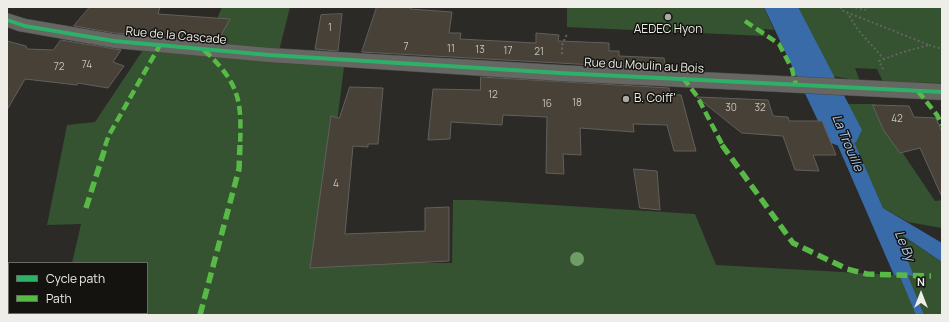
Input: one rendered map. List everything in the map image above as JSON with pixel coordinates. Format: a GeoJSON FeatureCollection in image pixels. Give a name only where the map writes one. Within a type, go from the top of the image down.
{"type":"FeatureCollection","features":[{"type":"Feature","properties":{"kind":"street","name":"Rue de la Cascade"},"geometry":{"type":"LineString","coordinates":[[7,20],[25,26],[114,41],[269,55],[345,59]]}},
{"type":"Feature","properties":{"kind":"street","name":"Rue du Moulin au Bois"},"geometry":{"type":"LineString","coordinates":[[345,59],[836,88],[942,92]]}},
{"type":"Feature","properties":{"kind":"path"},"geometry":{"type":"LineString","coordinates":[[841,7],[841,10],[942,49]]}},
{"type":"Feature","properties":{"kind":"path"},"geometry":{"type":"LineString","coordinates":[[851,7],[867,10],[868,7]]}},
{"type":"Feature","properties":{"kind":"path"},"geometry":{"type":"LineString","coordinates":[[847,12],[858,30],[884,59]]}},
{"type":"Feature","properties":{"kind":"path"},"geometry":{"type":"LineString","coordinates":[[887,90],[890,84],[886,72],[879,62],[895,53],[929,45]]}},
{"type":"Feature","properties":{"kind":"green space"},"geometry":{"type":"Polygon","coordinates":[[[222,7],[290,7],[278,55],[345,59],[320,258],[401,257],[420,263],[452,263],[453,200],[475,200],[695,214],[716,265],[914,276],[895,231],[942,262],[942,315],[59,315],[148,314],[148,262],[72,262],[81,224],[47,225],[67,125],[95,122],[147,44],[204,49],[222,7]]]}},
{"type":"Feature","properties":{"kind":"green space","name":"AEDEC Hyon"},"geometry":{"type":"Polygon","coordinates":[[[567,7],[764,7],[774,30],[764,29],[765,36],[567,27],[567,7]]]}},
{"type":"Feature","properties":{"kind":"green space"},"geometry":{"type":"Polygon","coordinates":[[[792,7],[942,7],[942,83],[883,82],[877,69],[855,68],[860,81],[821,74],[792,7]]]}},
{"type":"Feature","properties":{"kind":"green space"},"geometry":{"type":"Polygon","coordinates":[[[837,104],[875,104],[884,125],[935,201],[942,200],[942,228],[908,222],[883,208],[837,104]]]}},
{"type":"Feature","properties":{"kind":"water"},"geometry":{"type":"Polygon","coordinates":[[[812,86],[830,87],[883,208],[942,243],[942,262],[896,231],[914,276],[894,275],[812,86]]]}},
{"type":"Feature","properties":{"kind":"building"},"geometry":{"type":"Polygon","coordinates":[[[90,7],[160,7],[158,14],[230,19],[219,39],[183,34],[181,39],[132,32],[131,34],[114,33],[74,26],[90,7]]]}},
{"type":"Feature","properties":{"kind":"building"},"geometry":{"type":"Polygon","coordinates":[[[377,7],[411,7],[410,9],[452,12],[449,33],[461,33],[460,39],[536,43],[536,33],[559,35],[558,41],[609,43],[609,51],[619,51],[619,56],[664,58],[666,69],[362,52],[377,7]]]}},
{"type":"Feature","properties":{"kind":"building"},"geometry":{"type":"Polygon","coordinates":[[[342,14],[338,51],[315,49],[321,15],[342,14]]]}},
{"type":"Feature","properties":{"kind":"building"},"geometry":{"type":"Polygon","coordinates":[[[61,40],[121,50],[113,62],[124,66],[108,88],[78,83],[77,85],[25,79],[7,110],[7,41],[26,46],[27,49],[53,50],[61,40]]]}},
{"type":"Feature","properties":{"kind":"building"},"geometry":{"type":"Polygon","coordinates":[[[481,77],[669,88],[670,95],[681,95],[696,151],[674,151],[667,125],[633,124],[634,132],[580,128],[581,155],[563,154],[564,174],[546,173],[547,117],[503,115],[502,125],[451,122],[450,139],[428,140],[433,89],[480,90],[481,77]]]}},
{"type":"Feature","properties":{"kind":"building"},"geometry":{"type":"Polygon","coordinates":[[[350,87],[383,88],[378,144],[368,144],[368,147],[353,146],[345,234],[425,231],[425,208],[449,207],[449,261],[310,268],[331,116],[339,118],[350,87]]]}},
{"type":"Feature","properties":{"kind":"building"},"geometry":{"type":"Polygon","coordinates":[[[697,97],[768,100],[773,116],[788,117],[789,121],[822,121],[836,155],[813,155],[819,171],[795,170],[783,136],[742,133],[697,97]]]}},
{"type":"Feature","properties":{"kind":"building"},"geometry":{"type":"Polygon","coordinates":[[[873,105],[909,106],[914,117],[936,118],[942,132],[942,197],[920,148],[900,153],[884,131],[873,105]]]}},
{"type":"Feature","properties":{"kind":"building"},"geometry":{"type":"Polygon","coordinates":[[[634,169],[657,171],[660,210],[640,208],[634,169]]]}},
{"type":"Feature","properties":{"kind":"waterway","name":"La Trouille"},"geometry":{"type":"LineString","coordinates":[[781,7],[842,130]]}},
{"type":"Feature","properties":{"kind":"waterway","name":"Le By"},"geometry":{"type":"LineString","coordinates":[[900,267],[920,315]]}},
{"type":"Feature","properties":{"kind":"marked path"},"geometry":{"type":"LineString","coordinates":[[745,21],[779,44],[792,69],[796,85]]}},
{"type":"Feature","properties":{"kind":"marked path"},"geometry":{"type":"LineString","coordinates":[[86,208],[109,135],[160,45]]}},
{"type":"Feature","properties":{"kind":"marked path"},"geometry":{"type":"LineString","coordinates":[[200,315],[239,169],[241,128],[241,112],[234,85],[220,65],[204,50]]}},
{"type":"Feature","properties":{"kind":"marked path"},"geometry":{"type":"LineString","coordinates":[[683,78],[697,96],[724,149],[793,243],[847,269],[867,274],[931,276]]}},
{"type":"Feature","properties":{"kind":"marked path"},"geometry":{"type":"LineString","coordinates":[[918,91],[937,115],[942,125]]}},
{"type":"Feature","properties":{"kind":"cycle path"},"geometry":{"type":"LineString","coordinates":[[7,20],[25,26],[114,41],[269,55],[560,73],[942,92]]}},
{"type":"Feature","properties":{"kind":"place","name":"AEDEC Hyon"},"geometry":{"type":"Point","coordinates":[668,17]}},
{"type":"Feature","properties":{"kind":"place","name":"B. Coiff'"},"geometry":{"type":"Point","coordinates":[626,99]}}]}
